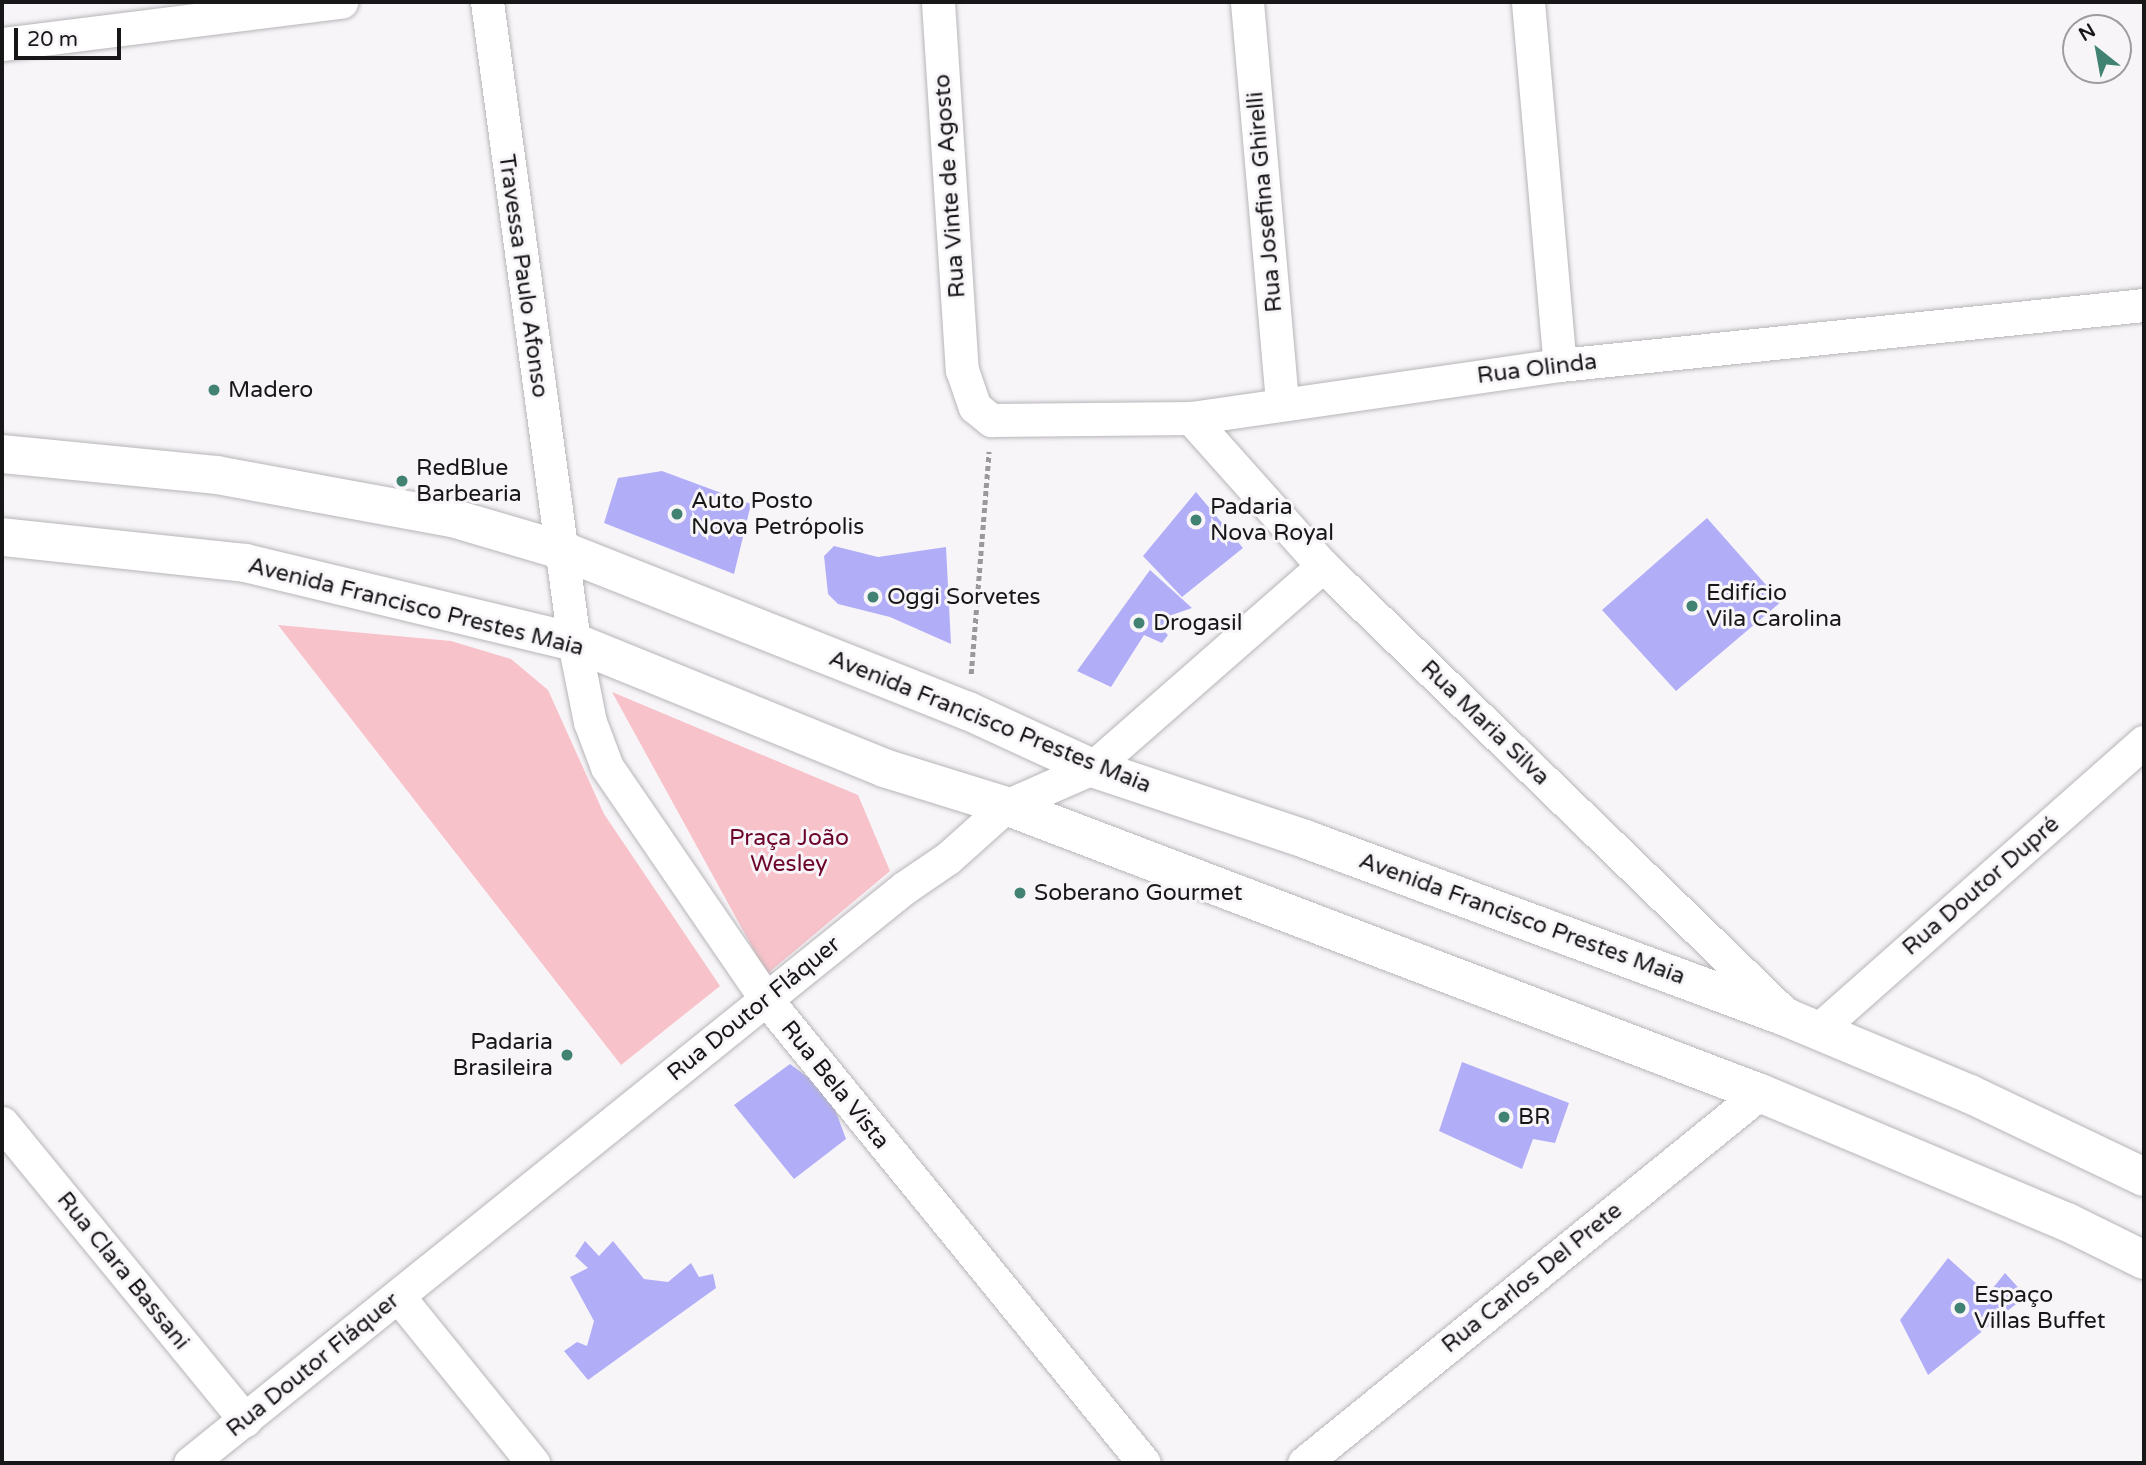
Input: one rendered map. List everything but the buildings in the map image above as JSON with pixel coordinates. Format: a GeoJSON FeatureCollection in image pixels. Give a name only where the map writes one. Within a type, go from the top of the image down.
{"type":"FeatureCollection","features":[{"type":"Feature","properties":{"kind":"main road","name":"Avenida Francisco Prestes Maia"},"geometry":{"type":"LineString","coordinates":[[2,454],[217,475],[452,518],[561,550],[968,711],[1092,768],[1305,839],[1803,1024],[1970,1094],[2144,1177]]}},
{"type":"Feature","properties":{"kind":"main road","name":"Avenida Francisco Prestes Maia"},"geometry":{"type":"LineString","coordinates":[[2,537],[245,563],[574,642],[884,768],[1006,807],[1760,1093],[2067,1222],[2144,1260]]}},
{"type":"Feature","properties":{"kind":"street"},"geometry":{"type":"LineString","coordinates":[[2,44],[341,2]]}},
{"type":"Feature","properties":{"kind":"street","name":"Travessa Paulo Afonso"},"geometry":{"type":"LineString","coordinates":[[487,2],[561,550]]}},
{"type":"Feature","properties":{"kind":"street","name":"Rua Vinte de Agosto"},"geometry":{"type":"LineString","coordinates":[[938,2],[962,370]]}},
{"type":"Feature","properties":{"kind":"street","name":"Rua Josefina Ghirelli"},"geometry":{"type":"LineString","coordinates":[[1247,2],[1282,402]]}},
{"type":"Feature","properties":{"kind":"street"},"geometry":{"type":"LineString","coordinates":[[1528,2],[1560,365]]}},
{"type":"Feature","properties":{"kind":"street","name":"Rua Olinda"},"geometry":{"type":"LineString","coordinates":[[962,370],[975,407],[991,420],[1191,418],[1282,402],[1560,365],[2144,305]]}},
{"type":"Feature","properties":{"kind":"street","name":"Rua Maria Silva"},"geometry":{"type":"LineString","coordinates":[[1191,418],[1323,566],[1803,1024]]}},
{"type":"Feature","properties":{"kind":"street","name":"Rua Bela Vista"},"geometry":{"type":"LineString","coordinates":[[561,550],[574,642],[590,722],[607,766],[766,999],[1144,1463]]}},
{"type":"Feature","properties":{"kind":"street","name":"Rua Doutor Fláquer"},"geometry":{"type":"LineString","coordinates":[[190,1463],[766,999],[948,858],[1006,807],[1092,768],[1323,566]]}},
{"type":"Feature","properties":{"kind":"street","name":"Rua Doutor Dupré"},"geometry":{"type":"LineString","coordinates":[[1803,1024],[2144,742]]}},
{"type":"Feature","properties":{"kind":"street","name":"Rua Carlos Del Prete"},"geometry":{"type":"LineString","coordinates":[[1304,1463],[1760,1093]]}},
{"type":"Feature","properties":{"kind":"street","name":"Rua Clara Bassani"},"geometry":{"type":"LineString","coordinates":[[2,1122],[245,1420]]}},
{"type":"Feature","properties":{"kind":"street"},"geometry":{"type":"LineString","coordinates":[[398,1296],[533,1463]]}},
{"type":"Feature","properties":{"kind":"path"},"geometry":{"type":"LineString","coordinates":[[968,711],[988,463]]}},
{"type":"Feature","properties":{"kind":"green space"},"geometry":{"type":"Polygon","coordinates":[[[278,625],[451,641],[511,659],[548,690],[604,814],[720,986],[621,1065],[278,625]]]}},
{"type":"Feature","properties":{"kind":"green space","name":"Praça João Wesley"},"geometry":{"type":"Polygon","coordinates":[[[612,692],[858,795],[890,871],[767,974],[612,692]]]}},
{"type":"Feature","properties":{"kind":"place","name":"Madero"},"geometry":{"type":"Point","coordinates":[214,390]}},
{"type":"Feature","properties":{"kind":"place","name":"RedBlue Barbearia"},"geometry":{"type":"Point","coordinates":[402,481]}},
{"type":"Feature","properties":{"kind":"place","name":"Auto Posto Nova Petrópolis"},"geometry":{"type":"Point","coordinates":[677,514]}},
{"type":"Feature","properties":{"kind":"place","name":"Padaria Nova Royal"},"geometry":{"type":"Point","coordinates":[1196,520]}},
{"type":"Feature","properties":{"kind":"place","name":"Oggi Sorvetes"},"geometry":{"type":"Point","coordinates":[873,597]}},
{"type":"Feature","properties":{"kind":"place","name":"Edifício Vila Carolina"},"geometry":{"type":"Point","coordinates":[1692,606]}},
{"type":"Feature","properties":{"kind":"place","name":"Drogasil"},"geometry":{"type":"Point","coordinates":[1139,623]}},
{"type":"Feature","properties":{"kind":"place","name":"Soberano Gourmet"},"geometry":{"type":"Point","coordinates":[1020,893]}},
{"type":"Feature","properties":{"kind":"place","name":"Padaria Brasileira"},"geometry":{"type":"Point","coordinates":[567,1055]}},
{"type":"Feature","properties":{"kind":"place","name":"BR"},"geometry":{"type":"Point","coordinates":[1504,1117]}},
{"type":"Feature","properties":{"kind":"place","name":"Espaço Villas Buffet"},"geometry":{"type":"Point","coordinates":[1960,1308]}}]}
